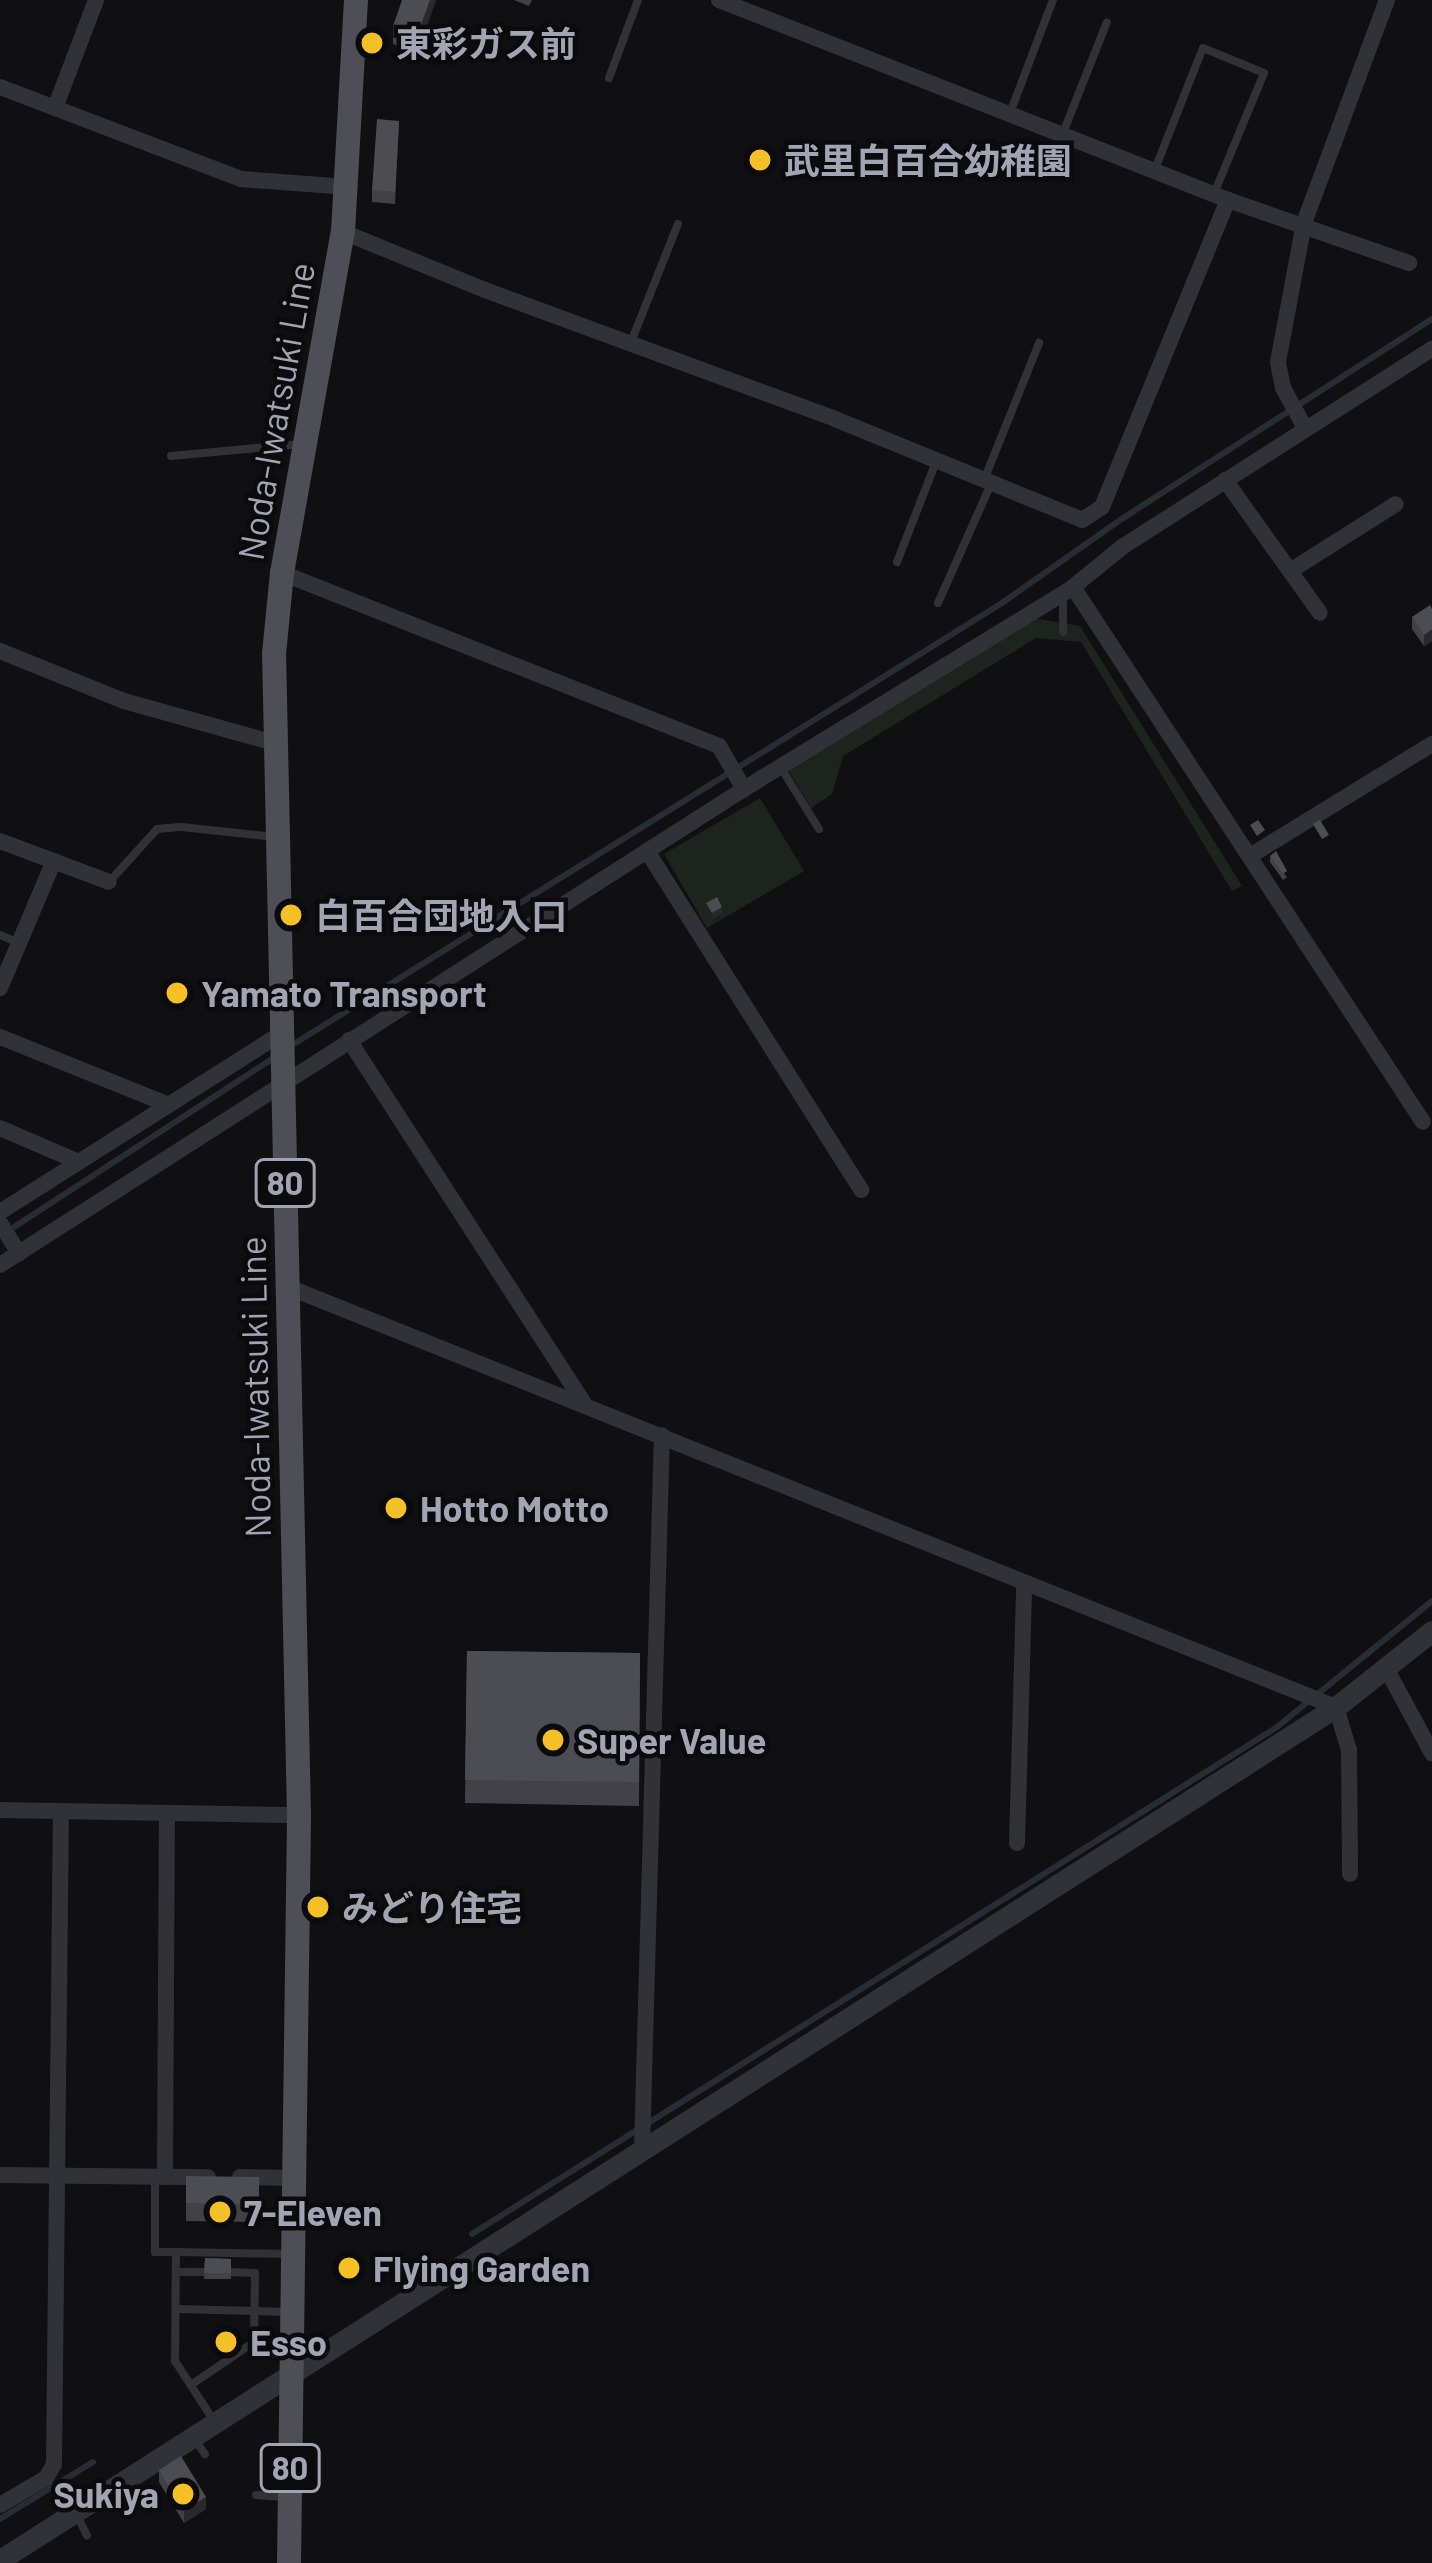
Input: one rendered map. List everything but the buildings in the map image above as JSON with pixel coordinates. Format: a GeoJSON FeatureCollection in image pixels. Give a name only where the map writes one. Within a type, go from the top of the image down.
{"type":"FeatureCollection","features":[{"type":"Feature","properties":{"kind":"main road","name":"Noda-Iwatsuki Line"},"geometry":{"type":"LineString","coordinates":[[289,2563],[299,1815],[274,743],[282,572],[348,187],[356,0]]}},
{"type":"Feature","properties":{"kind":"street"},"geometry":{"type":"LineString","coordinates":[[55,108],[96,0]]}},
{"type":"Feature","properties":{"kind":"street"},"geometry":{"type":"LineString","coordinates":[[718,0],[757,7],[1062,135],[1409,263]]}},
{"type":"Feature","properties":{"kind":"street"},"geometry":{"type":"LineString","coordinates":[[1305,428],[1283,388],[1278,362],[1304,223],[1387,0]]}},
{"type":"Feature","properties":{"kind":"street"},"geometry":{"type":"LineString","coordinates":[[0,87],[242,179],[348,187]]}},
{"type":"Feature","properties":{"kind":"street"},"geometry":{"type":"LineString","coordinates":[[343,232],[1082,520],[1102,507],[1221,197]]}},
{"type":"Feature","properties":{"kind":"street"},"geometry":{"type":"LineString","coordinates":[[0,1265],[744,789],[1068,590],[1225,480],[1432,349]]}},
{"type":"Feature","properties":{"kind":"street"},"geometry":{"type":"LineString","coordinates":[[1225,480],[1320,614]]}},
{"type":"Feature","properties":{"kind":"street"},"geometry":{"type":"LineString","coordinates":[[1290,571],[1396,504]]}},
{"type":"Feature","properties":{"kind":"street"},"geometry":{"type":"LineString","coordinates":[[282,572],[719,746],[744,789]]}},
{"type":"Feature","properties":{"kind":"street"},"geometry":{"type":"LineString","coordinates":[[1068,590],[1250,856],[1423,1123]]}},
{"type":"Feature","properties":{"kind":"street"},"geometry":{"type":"LineString","coordinates":[[0,651],[124,700],[274,743]]}},
{"type":"Feature","properties":{"kind":"street"},"geometry":{"type":"LineString","coordinates":[[1250,856],[1432,744]]}},
{"type":"Feature","properties":{"kind":"street"},"geometry":{"type":"LineString","coordinates":[[0,841],[109,882]]}},
{"type":"Feature","properties":{"kind":"street"},"geometry":{"type":"LineString","coordinates":[[647,851],[861,1190]]}},
{"type":"Feature","properties":{"kind":"street"},"geometry":{"type":"LineString","coordinates":[[0,988],[54,861]]}},
{"type":"Feature","properties":{"kind":"street"},"geometry":{"type":"LineString","coordinates":[[0,1212],[280,1034]]}},
{"type":"Feature","properties":{"kind":"street"},"geometry":{"type":"LineString","coordinates":[[0,1037],[169,1105]]}},
{"type":"Feature","properties":{"kind":"street"},"geometry":{"type":"LineString","coordinates":[[349,1040],[584,1403]]}},
{"type":"Feature","properties":{"kind":"street"},"geometry":{"type":"LineString","coordinates":[[0,1128],[79,1162]]}},
{"type":"Feature","properties":{"kind":"street"},"geometry":{"type":"LineString","coordinates":[[0,1223],[19,1253]]}},
{"type":"Feature","properties":{"kind":"street"},"geometry":{"type":"LineString","coordinates":[[288,1287],[1330,1707],[1349,1750],[1350,1874]]}},
{"type":"Feature","properties":{"kind":"street"},"geometry":{"type":"LineString","coordinates":[[644,2145],[662,1435]]}},
{"type":"Feature","properties":{"kind":"street"},"geometry":{"type":"LineString","coordinates":[[1017,1843],[1024,1585]]}},
{"type":"Feature","properties":{"kind":"street"},"geometry":{"type":"LineString","coordinates":[[0,2560],[76,2512],[130,2490],[199,2445],[214,2422],[1330,1707],[1432,1631]]}},
{"type":"Feature","properties":{"kind":"street"},"geometry":{"type":"LineString","coordinates":[[1386,1668],[1432,1753]]}},
{"type":"Feature","properties":{"kind":"street"},"geometry":{"type":"LineString","coordinates":[[0,1810],[299,1815]]}},
{"type":"Feature","properties":{"kind":"street"},"geometry":{"type":"LineString","coordinates":[[0,2505],[46,2478],[54,2464],[61,1811]]}},
{"type":"Feature","properties":{"kind":"street"},"geometry":{"type":"LineString","coordinates":[[160,2176],[167,1813]]}},
{"type":"Feature","properties":{"kind":"street"},"geometry":{"type":"LineString","coordinates":[[0,2175],[293,2178]]}},
{"type":"Feature","properties":{"kind":"lane"},"geometry":{"type":"LineString","coordinates":[[609,78],[638,0]]}},
{"type":"Feature","properties":{"kind":"lane"},"geometry":{"type":"LineString","coordinates":[[1010,114],[1053,0]]}},
{"type":"Feature","properties":{"kind":"lane"},"geometry":{"type":"LineString","coordinates":[[1062,135],[1107,22]]}},
{"type":"Feature","properties":{"kind":"lane"},"geometry":{"type":"LineString","coordinates":[[1154,171],[1203,48],[1264,73],[1221,197]]}},
{"type":"Feature","properties":{"kind":"lane"},"geometry":{"type":"LineString","coordinates":[[631,344],[678,224]]}},
{"type":"Feature","properties":{"kind":"lane"},"geometry":{"type":"LineString","coordinates":[[938,603],[1039,343]]}},
{"type":"Feature","properties":{"kind":"lane"},"geometry":{"type":"LineString","coordinates":[[171,457],[305,443]]}},
{"type":"Feature","properties":{"kind":"lane"},"geometry":{"type":"LineString","coordinates":[[897,562],[936,460]]}},
{"type":"Feature","properties":{"kind":"lane"},"geometry":{"type":"LineString","coordinates":[[1063,632],[1068,590]]}},
{"type":"Feature","properties":{"kind":"lane"},"geometry":{"type":"LineString","coordinates":[[781,766],[819,830]]}},
{"type":"Feature","properties":{"kind":"lane"},"geometry":{"type":"LineString","coordinates":[[109,882],[158,830],[182,826],[276,837]]}},
{"type":"Feature","properties":{"kind":"lane"},"geometry":{"type":"LineString","coordinates":[[0,935],[19,943]]}},
{"type":"Feature","properties":{"kind":"lane"},"geometry":{"type":"LineString","coordinates":[[160,2176],[154,2252],[219,2248],[292,2254]]}},
{"type":"Feature","properties":{"kind":"lane"},"geometry":{"type":"LineString","coordinates":[[176,2252],[175,2361],[214,2422]]}},
{"type":"Feature","properties":{"kind":"lane"},"geometry":{"type":"LineString","coordinates":[[176,2272],[255,2273],[254,2342],[190,2385]]}},
{"type":"Feature","properties":{"kind":"lane"},"geometry":{"type":"LineString","coordinates":[[176,2309],[291,2312]]}},
{"type":"Feature","properties":{"kind":"lane"},"geometry":{"type":"LineString","coordinates":[[256,2495],[290,2497]]}},
{"type":"Feature","properties":{"kind":"lane"},"geometry":{"type":"LineString","coordinates":[[76,2512],[87,2536]]}},
{"type":"Feature","properties":{"kind":"shaded area"},"geometry":{"type":"Polygon","coordinates":[[[1033,618],[1080,626],[1242,886],[1232,891],[1081,642],[1036,638],[843,756],[832,794],[811,808],[788,770],[1033,618]]]}},
{"type":"Feature","properties":{"kind":"shaded area"},"geometry":{"type":"Polygon","coordinates":[[[760,798],[804,871],[707,928],[664,854],[760,798]]]}},
{"type":"Feature","properties":{"kind":"waterway"},"geometry":{"type":"LineString","coordinates":[[289,1047],[1002,603],[1120,520],[1432,319]]}},
{"type":"Feature","properties":{"kind":"waterway"},"geometry":{"type":"LineString","coordinates":[[8,1231],[273,1058]]}},
{"type":"Feature","properties":{"kind":"waterway"},"geometry":{"type":"LineString","coordinates":[[472,2234],[1277,1727],[1432,1601]]}},
{"type":"Feature","properties":{"kind":"waterway"},"geometry":{"type":"LineString","coordinates":[[0,2519],[93,2462]]}},
{"type":"Feature","properties":{"kind":"place","name":"東彩ガス前"},"geometry":{"type":"Point","coordinates":[372,43]}},
{"type":"Feature","properties":{"kind":"place","name":"武里白百合幼稚園"},"geometry":{"type":"Point","coordinates":[760,160]}},
{"type":"Feature","properties":{"kind":"place","name":"白百合団地入口"},"geometry":{"type":"Point","coordinates":[291,915]}},
{"type":"Feature","properties":{"kind":"place","name":"Yamato Transport"},"geometry":{"type":"Point","coordinates":[177,993]}},
{"type":"Feature","properties":{"kind":"place","name":"Hotto Motto"},"geometry":{"type":"Point","coordinates":[396,1508]}},
{"type":"Feature","properties":{"kind":"place","name":"Super Value"},"geometry":{"type":"Point","coordinates":[553,1740]}},
{"type":"Feature","properties":{"kind":"place","name":"みどり住宅"},"geometry":{"type":"Point","coordinates":[318,1907]}},
{"type":"Feature","properties":{"kind":"place","name":"7-Eleven"},"geometry":{"type":"Point","coordinates":[220,2212]}},
{"type":"Feature","properties":{"kind":"place","name":"Flying Garden"},"geometry":{"type":"Point","coordinates":[349,2268]}},
{"type":"Feature","properties":{"kind":"place","name":"Esso"},"geometry":{"type":"Point","coordinates":[226,2342]}},
{"type":"Feature","properties":{"kind":"place","name":"Sukiya"},"geometry":{"type":"Point","coordinates":[183,2494]}}]}
